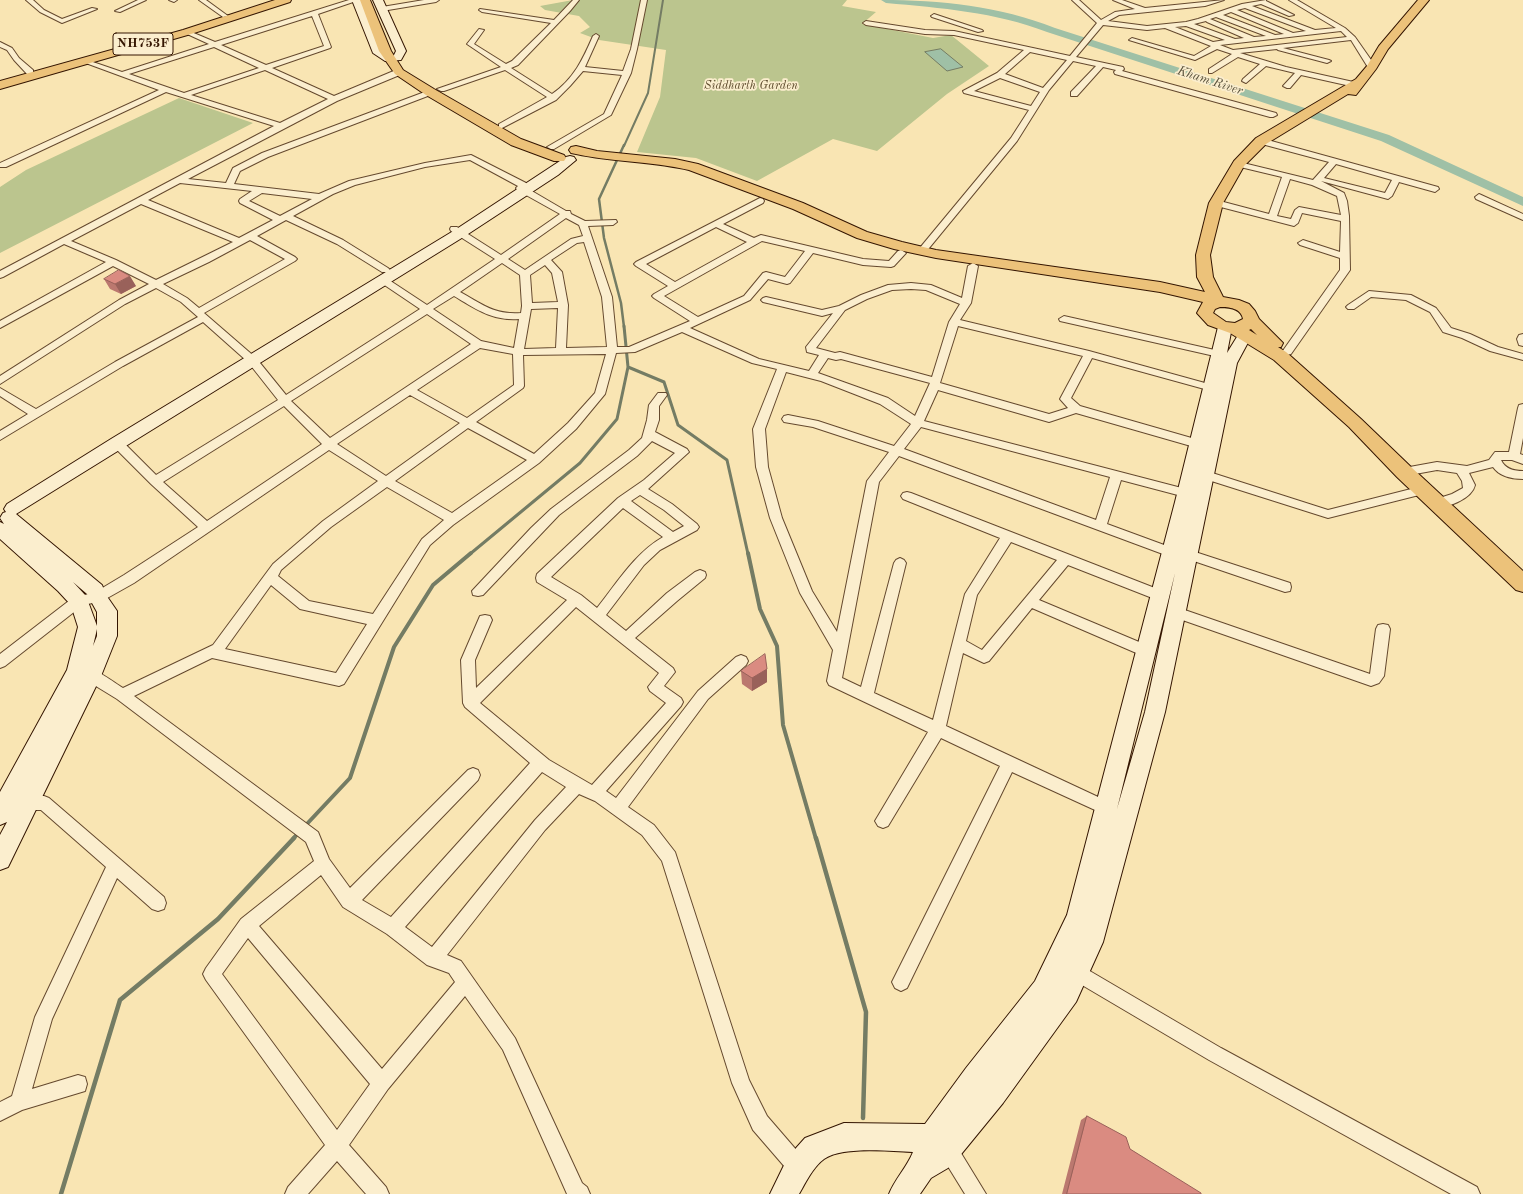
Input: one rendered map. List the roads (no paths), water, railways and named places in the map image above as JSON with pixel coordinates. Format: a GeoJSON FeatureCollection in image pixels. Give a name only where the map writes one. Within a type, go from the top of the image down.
{"type":"FeatureCollection","features":[{"type":"Feature","properties":{"kind":"highway","name":"NH753F"},"geometry":{"type":"LineString","coordinates":[[0,80],[225,16],[274,0]]}},
{"type":"Feature","properties":{"kind":"highway","name":"NH753F"},"geometry":{"type":"LineString","coordinates":[[0,85],[187,32],[286,0]]}},
{"type":"Feature","properties":{"kind":"main road"},"geometry":{"type":"LineString","coordinates":[[365,0],[391,54],[403,74],[524,138],[551,146],[568,156]]}},
{"type":"Feature","properties":{"kind":"main road"},"geometry":{"type":"LineString","coordinates":[[372,0],[391,54],[435,90],[516,142],[568,156],[675,163],[693,167],[798,206],[862,235],[893,245],[922,251],[1166,288],[1201,296],[1218,304]]}},
{"type":"Feature","properties":{"kind":"main road"},"geometry":{"type":"LineString","coordinates":[[1372,67],[1383,48],[1424,0]]}},
{"type":"Feature","properties":{"kind":"main road"},"geometry":{"type":"LineString","coordinates":[[1262,141],[1296,133],[1335,110],[1372,67],[1392,51],[1434,0]]}},
{"type":"Feature","properties":{"kind":"main road"},"geometry":{"type":"LineString","coordinates":[[1358,83],[1262,141],[1239,164],[1216,203],[1203,255],[1205,273],[1217,288],[1218,304],[1208,317],[1212,321],[1239,328],[1271,340],[1287,352],[1391,441],[1412,470],[1423,490],[1445,501],[1523,564]]}},
{"type":"Feature","properties":{"kind":"main road"},"geometry":{"type":"LineString","coordinates":[[630,160],[685,172],[840,234],[901,253],[973,266],[1244,308],[1249,312],[1239,328]]}},
{"type":"Feature","properties":{"kind":"main road"},"geometry":{"type":"LineString","coordinates":[[1166,288],[1183,286],[1205,273]]}},
{"type":"Feature","properties":{"kind":"main road"},"geometry":{"type":"LineString","coordinates":[[1239,328],[1280,356],[1355,423],[1412,470],[1445,501],[1523,584]]}},
{"type":"Feature","properties":{"kind":"street"},"geometry":{"type":"LineString","coordinates":[[29,0],[42,11],[62,21],[94,9]]}},
{"type":"Feature","properties":{"kind":"street"},"geometry":{"type":"LineString","coordinates":[[118,11],[143,0]]}},
{"type":"Feature","properties":{"kind":"street"},"geometry":{"type":"LineString","coordinates":[[202,0],[225,16]]}},
{"type":"Feature","properties":{"kind":"street"},"geometry":{"type":"LineString","coordinates":[[122,74],[357,0],[377,51],[391,54],[401,51],[380,5],[436,0]]}},
{"type":"Feature","properties":{"kind":"street"},"geometry":{"type":"LineString","coordinates":[[229,186],[236,170],[265,155],[435,90],[507,67],[515,63],[568,10],[576,0]]}},
{"type":"Feature","properties":{"kind":"street"},"geometry":{"type":"LineString","coordinates":[[551,146],[607,116],[626,73],[634,49],[644,0]]}},
{"type":"Feature","properties":{"kind":"street"},"geometry":{"type":"LineString","coordinates":[[1075,0],[1101,22],[1147,28],[1187,24],[1205,20],[1216,14],[1230,10],[1240,4],[1262,1],[1304,20],[1295,25]]}},
{"type":"Feature","properties":{"kind":"street"},"geometry":{"type":"LineString","coordinates":[[1116,0],[1146,6],[1160,7],[1205,4],[1217,0]]}},
{"type":"Feature","properties":{"kind":"street"},"geometry":{"type":"LineString","coordinates":[[1168,0],[1182,5]]}},
{"type":"Feature","properties":{"kind":"street"},"geometry":{"type":"LineString","coordinates":[[1194,0],[1205,4]]}},
{"type":"Feature","properties":{"kind":"street"},"geometry":{"type":"LineString","coordinates":[[1292,0],[1343,29],[1353,38],[1372,67]]}},
{"type":"Feature","properties":{"kind":"street"},"geometry":{"type":"LineString","coordinates":[[1240,4],[1315,32]]}},
{"type":"Feature","properties":{"kind":"street"},"geometry":{"type":"LineString","coordinates":[[922,251],[1014,139],[1045,91],[1101,22],[1117,13],[1146,6]]}},
{"type":"Feature","properties":{"kind":"street"},"geometry":{"type":"LineString","coordinates":[[482,10],[555,22]]}},
{"type":"Feature","properties":{"kind":"street"},"geometry":{"type":"LineString","coordinates":[[1230,10],[1293,35]]}},
{"type":"Feature","properties":{"kind":"street"},"geometry":{"type":"LineString","coordinates":[[184,95],[264,67],[328,48],[314,13]]}},
{"type":"Feature","properties":{"kind":"street"},"geometry":{"type":"LineString","coordinates":[[1216,14],[1275,37]]}},
{"type":"Feature","properties":{"kind":"street"},"geometry":{"type":"LineString","coordinates":[[934,16],[999,37],[995,42]]}},
{"type":"Feature","properties":{"kind":"street"},"geometry":{"type":"LineString","coordinates":[[1205,20],[1254,39]]}},
{"type":"Feature","properties":{"kind":"street"},"geometry":{"type":"LineString","coordinates":[[866,23],[924,32],[954,33],[1120,69],[1123,67],[1243,100]]}},
{"type":"Feature","properties":{"kind":"street"},"geometry":{"type":"LineString","coordinates":[[1187,24],[1235,42]]}},
{"type":"Feature","properties":{"kind":"street"},"geometry":{"type":"LineString","coordinates":[[954,33],[962,25]]}},
{"type":"Feature","properties":{"kind":"street"},"geometry":{"type":"LineString","coordinates":[[1166,26],[1233,53],[1265,63],[1299,73],[1358,83]]}},
{"type":"Feature","properties":{"kind":"street"},"geometry":{"type":"LineString","coordinates":[[1132,40],[1195,58],[1215,45],[1343,29]]}},
{"type":"Feature","properties":{"kind":"street"},"geometry":{"type":"LineString","coordinates":[[482,30],[470,44],[553,98]]}},
{"type":"Feature","properties":{"kind":"street"},"geometry":{"type":"LineString","coordinates":[[187,32],[334,99]]}},
{"type":"Feature","properties":{"kind":"street"},"geometry":{"type":"LineString","coordinates":[[502,126],[553,98],[562,91],[581,69],[596,36]]}},
{"type":"Feature","properties":{"kind":"street"},"geometry":{"type":"LineString","coordinates":[[1212,71],[1233,53],[1271,47],[1353,38]]}},
{"type":"Feature","properties":{"kind":"street"},"geometry":{"type":"LineString","coordinates":[[1321,42],[1327,50],[1327,61]]}},
{"type":"Feature","properties":{"kind":"street"},"geometry":{"type":"LineString","coordinates":[[0,45],[10,49],[16,59],[30,72]]}},
{"type":"Feature","properties":{"kind":"street"},"geometry":{"type":"LineString","coordinates":[[1271,47],[1327,61]]}},
{"type":"Feature","properties":{"kind":"street"},"geometry":{"type":"LineString","coordinates":[[1029,49],[1000,75],[967,91],[1033,109]]}},
{"type":"Feature","properties":{"kind":"street"},"geometry":{"type":"LineString","coordinates":[[85,60],[166,89],[281,126]]}},
{"type":"Feature","properties":{"kind":"street"},"geometry":{"type":"LineString","coordinates":[[1309,75],[1327,61]]}},
{"type":"Feature","properties":{"kind":"street"},"geometry":{"type":"LineString","coordinates":[[1246,81],[1265,63]]}},
{"type":"Feature","properties":{"kind":"street"},"geometry":{"type":"LineString","coordinates":[[1074,94],[1101,65]]}},
{"type":"Feature","properties":{"kind":"street"},"geometry":{"type":"LineString","coordinates":[[581,69],[626,73]]}},
{"type":"Feature","properties":{"kind":"street"},"geometry":{"type":"LineString","coordinates":[[1120,69],[1118,72],[1274,115]]}},
{"type":"Feature","properties":{"kind":"street"},"geometry":{"type":"LineString","coordinates":[[1287,86],[1299,73]]}},
{"type":"Feature","properties":{"kind":"street"},"geometry":{"type":"LineString","coordinates":[[0,275],[334,99],[403,74]]}},
{"type":"Feature","properties":{"kind":"street"},"geometry":{"type":"LineString","coordinates":[[1000,75],[1045,91]]}},
{"type":"Feature","properties":{"kind":"street"},"geometry":{"type":"LineString","coordinates":[[0,165],[3,166],[166,89]]}},
{"type":"Feature","properties":{"kind":"street"},"geometry":{"type":"LineString","coordinates":[[1262,141],[1435,188]]}},
{"type":"Feature","properties":{"kind":"street"},"geometry":{"type":"LineString","coordinates":[[5,515],[249,358],[457,231],[523,188],[568,156]]}},
{"type":"Feature","properties":{"kind":"street"},"geometry":{"type":"LineString","coordinates":[[0,381],[122,302],[206,260],[320,197],[352,183],[424,164],[471,157],[567,213],[583,224],[607,297],[612,350],[600,394],[572,426],[535,460],[452,519],[426,542],[338,680],[211,652]]}},
{"type":"Feature","properties":{"kind":"street"},"geometry":{"type":"LineString","coordinates":[[1317,181],[1334,161]]}},
{"type":"Feature","properties":{"kind":"street"},"geometry":{"type":"LineString","coordinates":[[1239,164],[1287,176],[1388,196],[1397,178]]}},
{"type":"Feature","properties":{"kind":"street"},"geometry":{"type":"LineString","coordinates":[[1272,217],[1287,176]]}},
{"type":"Feature","properties":{"kind":"street"},"geometry":{"type":"LineString","coordinates":[[179,180],[320,197]]}},
{"type":"Feature","properties":{"kind":"street"},"geometry":{"type":"LineString","coordinates":[[1287,352],[1344,270],[1345,219],[1343,201],[1341,195],[1317,181]]}},
{"type":"Feature","properties":{"kind":"street"},"geometry":{"type":"LineString","coordinates":[[260,190],[243,201],[340,242],[384,275],[426,310],[478,344],[518,352],[631,350],[747,298],[758,287],[766,275],[787,282],[810,250]]}},
{"type":"Feature","properties":{"kind":"street"},"geometry":{"type":"LineString","coordinates":[[1479,198],[1523,217]]}},
{"type":"Feature","properties":{"kind":"street"},"geometry":{"type":"LineString","coordinates":[[140,200],[239,241]]}},
{"type":"Feature","properties":{"kind":"street"},"geometry":{"type":"LineString","coordinates":[[675,286],[639,264],[760,201]]}},
{"type":"Feature","properties":{"kind":"street"},"geometry":{"type":"LineString","coordinates":[[1216,203],[1294,224],[1299,210],[1345,219]]}},
{"type":"Feature","properties":{"kind":"street"},"geometry":{"type":"LineString","coordinates":[[155,481],[285,401],[454,292],[501,261],[567,213]]}},
{"type":"Feature","properties":{"kind":"street"},"geometry":{"type":"LineString","coordinates":[[583,224],[613,222]]}},
{"type":"Feature","properties":{"kind":"street"},"geometry":{"type":"LineString","coordinates":[[717,224],[754,242]]}},
{"type":"Feature","properties":{"kind":"street"},"geometry":{"type":"LineString","coordinates":[[457,231],[501,261],[525,274]]}},
{"type":"Feature","properties":{"kind":"street"},"geometry":{"type":"LineString","coordinates":[[0,436],[292,259],[250,236]]}},
{"type":"Feature","properties":{"kind":"street"},"geometry":{"type":"LineString","coordinates":[[525,274],[574,240],[588,238]]}},
{"type":"Feature","properties":{"kind":"street"},"geometry":{"type":"LineString","coordinates":[[697,321],[657,296],[761,238],[863,262],[891,264],[901,253]]}},
{"type":"Feature","properties":{"kind":"street"},"geometry":{"type":"LineString","coordinates":[[64,241],[113,262],[184,300],[249,358],[285,401],[329,444],[386,481],[452,519]]}},
{"type":"Feature","properties":{"kind":"street"},"geometry":{"type":"LineString","coordinates":[[1303,243],[1345,256]]}},
{"type":"Feature","properties":{"kind":"street"},"geometry":{"type":"LineString","coordinates":[[546,260],[557,272],[563,305],[561,351]]}},
{"type":"Feature","properties":{"kind":"street"},"geometry":{"type":"LineString","coordinates":[[0,325],[113,262]]}},
{"type":"Feature","properties":{"kind":"street"},"geometry":{"type":"LineString","coordinates":[[973,266],[966,303],[954,322],[935,383],[918,423],[873,481],[834,681],[1106,808]]}},
{"type":"Feature","properties":{"kind":"street"},"geometry":{"type":"LineString","coordinates":[[122,695],[218,649],[277,567],[327,524],[519,386],[518,352],[526,311],[525,274]]}},
{"type":"Feature","properties":{"kind":"street"},"geometry":{"type":"LineString","coordinates":[[766,300],[822,313],[842,308],[864,297],[891,287],[911,286],[928,287],[966,303]]}},
{"type":"Feature","properties":{"kind":"street"},"geometry":{"type":"LineString","coordinates":[[454,292],[493,314],[507,316],[526,311],[563,305]]}},
{"type":"Feature","properties":{"kind":"street"},"geometry":{"type":"LineString","coordinates":[[1351,307],[1369,294],[1408,297],[1433,310],[1448,330],[1466,336],[1494,349],[1523,357]]}},
{"type":"Feature","properties":{"kind":"street"},"geometry":{"type":"LineString","coordinates":[[842,308],[811,350],[836,357],[840,355],[1049,418],[1076,410]]}},
{"type":"Feature","properties":{"kind":"street"},"geometry":{"type":"LineString","coordinates":[[1064,319],[1219,354]]}},
{"type":"Feature","properties":{"kind":"street"},"geometry":{"type":"LineString","coordinates":[[954,322],[1089,354],[1217,389]]}},
{"type":"Feature","properties":{"kind":"street"},"geometry":{"type":"LineString","coordinates":[[682,328],[756,361],[782,369],[811,375],[884,401],[918,423],[1117,474],[1194,496]]}},
{"type":"Feature","properties":{"kind":"street"},"geometry":{"type":"LineString","coordinates":[[1194,496],[1206,475],[1217,389],[1219,354],[1239,328]]}},
{"type":"Feature","properties":{"kind":"street"},"geometry":{"type":"LineString","coordinates":[[784,1194],[798,1167],[815,1148],[844,1137],[941,1143],[993,1092],[1067,993],[1091,942],[1155,712],[1176,612],[1180,554],[1194,496],[1198,444],[1217,389],[1229,363],[1239,328]]}},
{"type":"Feature","properties":{"kind":"street"},"geometry":{"type":"LineString","coordinates":[[1523,337],[1523,343]]}},
{"type":"Feature","properties":{"kind":"street"},"geometry":{"type":"LineString","coordinates":[[0,662],[88,599],[129,579],[478,344]]}},
{"type":"Feature","properties":{"kind":"street"},"geometry":{"type":"LineString","coordinates":[[811,375],[825,354]]}},
{"type":"Feature","properties":{"kind":"street"},"geometry":{"type":"LineString","coordinates":[[1089,354],[1065,399],[1076,410],[1198,444]]}},
{"type":"Feature","properties":{"kind":"street"},"geometry":{"type":"LineString","coordinates":[[5,515],[249,358]]}},
{"type":"Feature","properties":{"kind":"street"},"geometry":{"type":"LineString","coordinates":[[782,369],[759,429],[762,467],[776,518],[806,593],[840,649]]}},
{"type":"Feature","properties":{"kind":"street"},"geometry":{"type":"LineString","coordinates":[[409,390],[535,460]]}},
{"type":"Feature","properties":{"kind":"street"},"geometry":{"type":"LineString","coordinates":[[0,391],[35,414]]}},
{"type":"Feature","properties":{"kind":"street"},"geometry":{"type":"LineString","coordinates":[[478,591],[555,512],[633,453],[647,440],[653,420],[654,405],[662,395]]}},
{"type":"Feature","properties":{"kind":"street"},"geometry":{"type":"LineString","coordinates":[[1495,462],[1496,456],[1499,455],[1518,458],[1523,408]]}},
{"type":"Feature","properties":{"kind":"street"},"geometry":{"type":"LineString","coordinates":[[788,419],[814,424],[896,451],[1100,526],[1285,588]]}},
{"type":"Feature","properties":{"kind":"street"},"geometry":{"type":"LineString","coordinates":[[594,794],[676,702],[655,687],[668,672],[576,599],[542,578],[622,501],[640,489],[683,452],[649,434]]}},
{"type":"Feature","properties":{"kind":"street"},"geometry":{"type":"LineString","coordinates":[[117,443],[155,481],[206,527]]}},
{"type":"Feature","properties":{"kind":"street"},"geometry":{"type":"LineString","coordinates":[[1412,470],[1437,466],[1467,470],[1495,462]]}},
{"type":"Feature","properties":{"kind":"street"},"geometry":{"type":"LineString","coordinates":[[1495,462],[1506,472],[1523,475]]}},
{"type":"Feature","properties":{"kind":"street"},"geometry":{"type":"LineString","coordinates":[[1445,501],[1464,494],[1468,489],[1467,480],[1461,470]]}},
{"type":"Feature","properties":{"kind":"street"},"geometry":{"type":"LineString","coordinates":[[1100,526],[1117,474]]}},
{"type":"Feature","properties":{"kind":"street"},"geometry":{"type":"LineString","coordinates":[[1206,475],[1328,514],[1423,490]]}},
{"type":"Feature","properties":{"kind":"street"},"geometry":{"type":"LineString","coordinates":[[598,616],[640,562],[656,547],[693,527],[668,507],[640,489]]}},
{"type":"Feature","properties":{"kind":"street"},"geometry":{"type":"LineString","coordinates":[[907,496],[1160,596]]}},
{"type":"Feature","properties":{"kind":"street"},"geometry":{"type":"LineString","coordinates":[[622,501],[673,538]]}},
{"type":"Feature","properties":{"kind":"street"},"geometry":{"type":"LineString","coordinates":[[5,515],[95,590],[88,599]]}},
{"type":"Feature","properties":{"kind":"street"},"geometry":{"type":"LineString","coordinates":[[883,821],[938,729],[971,594],[1008,536]]}},
{"type":"Feature","properties":{"kind":"street"},"geometry":{"type":"LineString","coordinates":[[903,1194],[921,1168],[938,1158],[941,1143],[940,1125],[975,1077],[1044,990],[1078,917],[1160,596],[1180,554]]}},
{"type":"Feature","properties":{"kind":"street"},"geometry":{"type":"LineString","coordinates":[[959,644],[984,657],[1065,558]]}},
{"type":"Feature","properties":{"kind":"street"},"geometry":{"type":"LineString","coordinates":[[866,696],[900,563]]}},
{"type":"Feature","properties":{"kind":"street"},"geometry":{"type":"LineString","coordinates":[[627,638],[672,597],[700,575]]}},
{"type":"Feature","properties":{"kind":"street"},"geometry":{"type":"LineString","coordinates":[[270,577],[305,605],[376,620]]}},
{"type":"Feature","properties":{"kind":"street"},"geometry":{"type":"LineString","coordinates":[[0,814],[107,636],[107,612],[88,599]]}},
{"type":"Feature","properties":{"kind":"street"},"geometry":{"type":"LineString","coordinates":[[470,703],[576,599]]}},
{"type":"Feature","properties":{"kind":"street"},"geometry":{"type":"LineString","coordinates":[[1030,602],[1146,651]]}},
{"type":"Feature","properties":{"kind":"street"},"geometry":{"type":"LineString","coordinates":[[1176,612],[1371,680],[1377,676],[1383,628]]}},
{"type":"Feature","properties":{"kind":"street"},"geometry":{"type":"LineString","coordinates":[[485,620],[468,660],[470,703],[540,763],[576,786],[594,794],[597,792],[648,830],[669,857],[741,1083],[760,1123],[798,1167]]}},
{"type":"Feature","properties":{"kind":"street"},"geometry":{"type":"LineString","coordinates":[[618,808],[703,695],[741,661]]}},
{"type":"Feature","properties":{"kind":"street"},"geometry":{"type":"LineString","coordinates":[[84,674],[122,695],[312,837],[323,864],[349,901],[393,928],[433,959],[455,966],[509,1044],[575,1190],[580,1194]]}},
{"type":"Feature","properties":{"kind":"street"},"geometry":{"type":"LineString","coordinates":[[0,859],[28,803],[84,674]]}},
{"type":"Feature","properties":{"kind":"street"},"geometry":{"type":"LineString","coordinates":[[393,928],[540,763]]}},
{"type":"Feature","properties":{"kind":"street"},"geometry":{"type":"LineString","coordinates":[[901,982],[1009,763]]}},
{"type":"Feature","properties":{"kind":"street"},"geometry":{"type":"LineString","coordinates":[[349,901],[473,775]]}},
{"type":"Feature","properties":{"kind":"street"},"geometry":{"type":"LineString","coordinates":[[433,959],[540,826],[576,786]]}},
{"type":"Feature","properties":{"kind":"street"},"geometry":{"type":"LineString","coordinates":[[28,803],[44,803],[158,903]]}},
{"type":"Feature","properties":{"kind":"street"},"geometry":{"type":"LineString","coordinates":[[323,864],[247,925],[212,974],[338,1146],[379,1194]]}},
{"type":"Feature","properties":{"kind":"street"},"geometry":{"type":"LineString","coordinates":[[19,1102],[44,1017],[115,865]]}},
{"type":"Feature","properties":{"kind":"street"},"geometry":{"type":"LineString","coordinates":[[247,925],[382,1084]]}},
{"type":"Feature","properties":{"kind":"street"},"geometry":{"type":"LineString","coordinates":[[1058,962],[1215,1054],[1470,1194]]}},
{"type":"Feature","properties":{"kind":"street"},"geometry":{"type":"LineString","coordinates":[[295,1194],[338,1146],[382,1084],[466,982]]}},
{"type":"Feature","properties":{"kind":"street"},"geometry":{"type":"LineString","coordinates":[[0,1112],[19,1102],[78,1084]]}},
{"type":"Feature","properties":{"kind":"street"},"geometry":{"type":"LineString","coordinates":[[941,1143],[976,1194]]}},
{"type":"Feature","properties":{"kind":"waterway"},"geometry":{"type":"LineString","coordinates":[[624,146],[648,93],[663,0]]}},
{"type":"Feature","properties":{"kind":"waterway","name":"Kham River"},"geometry":{"type":"LineString","coordinates":[[886,0],[970,8],[1011,16],[1032,22],[1051,30],[1385,138],[1523,202]]}},
{"type":"Feature","properties":{"kind":"waterway"},"geometry":{"type":"LineString","coordinates":[[624,145],[599,199],[604,238],[621,303],[624,327]]}},
{"type":"Feature","properties":{"kind":"waterway"},"geometry":{"type":"LineString","coordinates":[[624,326],[628,367]]}},
{"type":"Feature","properties":{"kind":"waterway"},"geometry":{"type":"LineString","coordinates":[[470,554],[580,463],[617,419],[628,367]]}},
{"type":"Feature","properties":{"kind":"waterway"},"geometry":{"type":"LineString","coordinates":[[628,367],[664,382],[678,425],[727,460],[748,554]]}},
{"type":"Feature","properties":{"kind":"waterway"},"geometry":{"type":"LineString","coordinates":[[305,826],[350,778],[394,647],[433,585],[471,553]]}},
{"type":"Feature","properties":{"kind":"waterway"},"geometry":{"type":"LineString","coordinates":[[748,553],[760,609],[777,646],[783,725],[816,839]]}},
{"type":"Feature","properties":{"kind":"waterway"},"geometry":{"type":"LineString","coordinates":[[293,839],[299,832]]}},
{"type":"Feature","properties":{"kind":"waterway"},"geometry":{"type":"LineString","coordinates":[[61,1194],[120,1000],[218,919],[294,838]]}},
{"type":"Feature","properties":{"kind":"waterway"},"geometry":{"type":"LineString","coordinates":[[816,838],[866,1012],[863,1118]]}},
{"type":"Feature","properties":{"kind":"park label","name":"Siddharth Garden"},"geometry":{"type":"Point","coordinates":[751,86]}}]}
